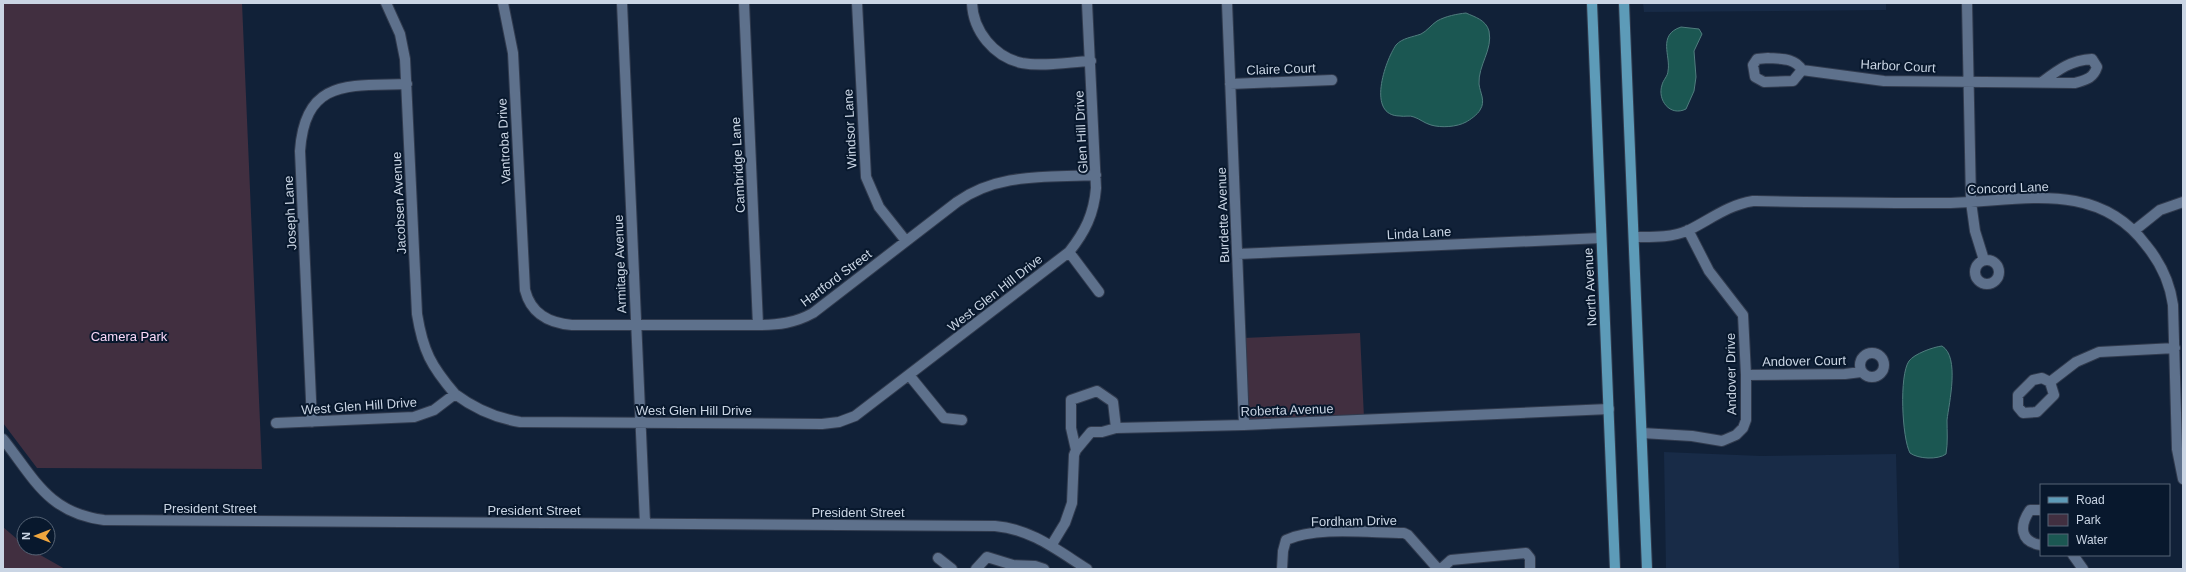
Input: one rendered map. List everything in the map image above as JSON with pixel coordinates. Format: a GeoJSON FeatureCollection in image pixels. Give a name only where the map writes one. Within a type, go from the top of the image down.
{"type":"FeatureCollection","features":[{"type":"Feature","properties":{"kind":"main road","name":"North Avenue"},"geometry":{"type":"LineString","coordinates":[[1592,3],[1615,569]]}},
{"type":"Feature","properties":{"kind":"main road"},"geometry":{"type":"LineString","coordinates":[[1624,3],[1647,569]]}},
{"type":"Feature","properties":{"kind":"street","name":"Jacobsen Avenue"},"geometry":{"type":"LineString","coordinates":[[386,3],[402,41],[407,84],[417,314],[424,348],[431,363],[455,394]]}},
{"type":"Feature","properties":{"kind":"street","name":"Vantroba Drive"},"geometry":{"type":"LineString","coordinates":[[503,3],[513,53],[523,278]]}},
{"type":"Feature","properties":{"kind":"street","name":"Armitage Avenue"},"geometry":{"type":"LineString","coordinates":[[622,3],[645,523]]}},
{"type":"Feature","properties":{"kind":"street","name":"Cambridge Lane"},"geometry":{"type":"LineString","coordinates":[[744,3],[758,325]]}},
{"type":"Feature","properties":{"kind":"street","name":"Windsor Lane"},"geometry":{"type":"LineString","coordinates":[[858,3],[866,177],[879,207],[906,241]]}},
{"type":"Feature","properties":{"kind":"street"},"geometry":{"type":"LineString","coordinates":[[972,3],[974,19],[981,35],[992,47],[1010,59],[1031,63],[1091,62]]}},
{"type":"Feature","properties":{"kind":"street","name":"Glen Hill Drive"},"geometry":{"type":"LineString","coordinates":[[1069,252],[1082,236],[1091,217],[1095,199],[1096,175],[1087,3]]}},
{"type":"Feature","properties":{"kind":"street","name":"Burdette Avenue"},"geometry":{"type":"LineString","coordinates":[[1227,3],[1244,425]]}},
{"type":"Feature","properties":{"kind":"street"},"geometry":{"type":"LineString","coordinates":[[1967,3],[1971,202],[1975,231],[1984,260]]}},
{"type":"Feature","properties":{"kind":"street","name":"Harbor Court"},"geometry":{"type":"LineString","coordinates":[[1802,70],[1884,81],[1969,85],[2042,82],[2074,83],[2088,80],[2095,73],[2096,67],[2092,59],[2078,60],[2062,67],[2042,82]]}},
{"type":"Feature","properties":{"kind":"street","name":"Claire Court"},"geometry":{"type":"LineString","coordinates":[[1230,84],[1332,80]]}},
{"type":"Feature","properties":{"kind":"street","name":"Joseph Lane"},"geometry":{"type":"LineString","coordinates":[[312,422],[300,151],[304,122],[315,103],[332,92],[352,86],[407,84]]}},
{"type":"Feature","properties":{"kind":"street","name":"Hartford Street"},"geometry":{"type":"LineString","coordinates":[[523,278],[526,296],[532,306],[539,314],[553,322],[572,325],[779,325],[791,323],[813,313],[970,193],[986,185],[1006,180],[1096,175]]}},
{"type":"Feature","properties":{"kind":"street","name":"Concord Lane"},"geometry":{"type":"LineString","coordinates":[[1634,237],[1662,237],[1688,230],[1731,206],[1753,202],[1971,202],[2016,198],[2078,201],[2106,211],[2135,230],[2156,259],[2170,289],[2173,305],[2175,348],[2177,449],[2182,467],[2183,479]]}},
{"type":"Feature","properties":{"kind":"street"},"geometry":{"type":"LineString","coordinates":[[2135,230],[2160,210],[2183,202]]}},
{"type":"Feature","properties":{"kind":"street","name":"Andover Drive"},"geometry":{"type":"LineString","coordinates":[[1642,433],[1692,436],[1722,441],[1731,438],[1743,428],[1746,420],[1746,375],[1743,314],[1710,271],[1688,230]]}},
{"type":"Feature","properties":{"kind":"street","name":"Linda Lane"},"geometry":{"type":"LineString","coordinates":[[1238,254],[1601,238]]}},
{"type":"Feature","properties":{"kind":"street"},"geometry":{"type":"LineString","coordinates":[[1069,252],[1099,292]]}},
{"type":"Feature","properties":{"kind":"street","name":"West Glen Hill Drive"},"geometry":{"type":"LineString","coordinates":[[276,423],[414,418],[434,410],[455,394],[479,410],[506,420],[535,422],[832,423],[847,419],[860,413],[1069,252]]}},
{"type":"Feature","properties":{"kind":"street"},"geometry":{"type":"LineString","coordinates":[[2050,382],[2076,362],[2094,353],[2108,350],[2175,348]]}},
{"type":"Feature","properties":{"kind":"street","name":"Andover Court"},"geometry":{"type":"LineString","coordinates":[[1746,375],[1845,374],[1861,372]]}},
{"type":"Feature","properties":{"kind":"street"},"geometry":{"type":"LineString","coordinates":[[910,375],[944,418],[962,420]]}},
{"type":"Feature","properties":{"kind":"street"},"geometry":{"type":"LineString","coordinates":[[1076,450],[1071,428],[1071,400],[1097,391],[1113,402],[1116,428]]}},
{"type":"Feature","properties":{"kind":"street","name":"Roberta Avenue"},"geometry":{"type":"LineString","coordinates":[[1051,546],[1064,523],[1072,504],[1072,461],[1076,450],[1091,432],[1102,432],[1116,428],[1244,425],[1609,409]]}},
{"type":"Feature","properties":{"kind":"street","name":"President Street"},"geometry":{"type":"LineString","coordinates":[[3,439],[47,496],[72,512],[97,519],[995,526],[1023,531],[1051,546],[1087,569]]}},
{"type":"Feature","properties":{"kind":"street"},"geometry":{"type":"LineString","coordinates":[[2040,510],[2030,510],[2025,518],[2024,532],[2025,538],[2030,543],[2040,545]]}},
{"type":"Feature","properties":{"kind":"street","name":"Fordham Drive"},"geometry":{"type":"LineString","coordinates":[[1282,569],[1283,551],[1286,540],[1296,536],[1353,532],[1404,533],[1408,535],[1438,569]]}},
{"type":"Feature","properties":{"kind":"street"},"geometry":{"type":"LineString","coordinates":[[1441,569],[1452,560],[1526,553],[1530,558],[1530,569]]}},
{"type":"Feature","properties":{"kind":"street"},"geometry":{"type":"LineString","coordinates":[[2074,556],[2083,569]]}},
{"type":"Feature","properties":{"kind":"street"},"geometry":{"type":"LineString","coordinates":[[976,569],[987,557],[1013,565],[1035,566],[1044,569]]}},
{"type":"Feature","properties":{"kind":"street"},"geometry":{"type":"LineString","coordinates":[[938,558],[952,569]]}},
{"type":"Feature","properties":{"kind":"shaded area"},"geometry":{"type":"Polygon","coordinates":[[[1643,3],[1886,3],[1886,10],[1644,12],[1643,3]]]}},
{"type":"Feature","properties":{"kind":"shaded area"},"geometry":{"type":"Polygon","coordinates":[[[1664,452],[1761,456],[1896,454],[1899,569],[1666,569],[1664,452]]]}},
{"type":"Feature","properties":{"kind":"green space","name":"Camera Park"},"geometry":{"type":"Polygon","coordinates":[[[3,3],[242,3],[262,469],[37,468],[3,423],[3,3]]]}},
{"type":"Feature","properties":{"kind":"green space"},"geometry":{"type":"Polygon","coordinates":[[[1360,333],[1364,418],[1246,423],[1243,338],[1360,333]]]}},
{"type":"Feature","properties":{"kind":"green space"},"geometry":{"type":"Polygon","coordinates":[[[3,527],[16,538],[16,556],[42,556],[65,569],[3,569],[3,527]]]}},
{"type":"Feature","properties":{"kind":"water"},"geometry":{"type":"Polygon","coordinates":[[[1466,13],[1483,22],[1488,27],[1490,38],[1479,77],[1483,103],[1479,112],[1462,124],[1444,127],[1431,125],[1412,116],[1390,114],[1383,107],[1381,86],[1387,63],[1396,45],[1404,39],[1421,34],[1440,19],[1466,13]]]}},
{"type":"Feature","properties":{"kind":"water"},"geometry":{"type":"Polygon","coordinates":[[[1681,27],[1699,29],[1702,34],[1694,51],[1696,77],[1694,91],[1686,109],[1675,111],[1666,106],[1661,96],[1661,91],[1668,73],[1667,40],[1669,35],[1681,27]]]}},
{"type":"Feature","properties":{"kind":"water"},"geometry":{"type":"Polygon","coordinates":[[[1942,346],[1951,360],[1952,370],[1947,420],[1946,454],[1933,458],[1923,458],[1910,453],[1907,445],[1903,407],[1904,379],[1906,368],[1911,358],[1924,351],[1942,346]]]}}]}
